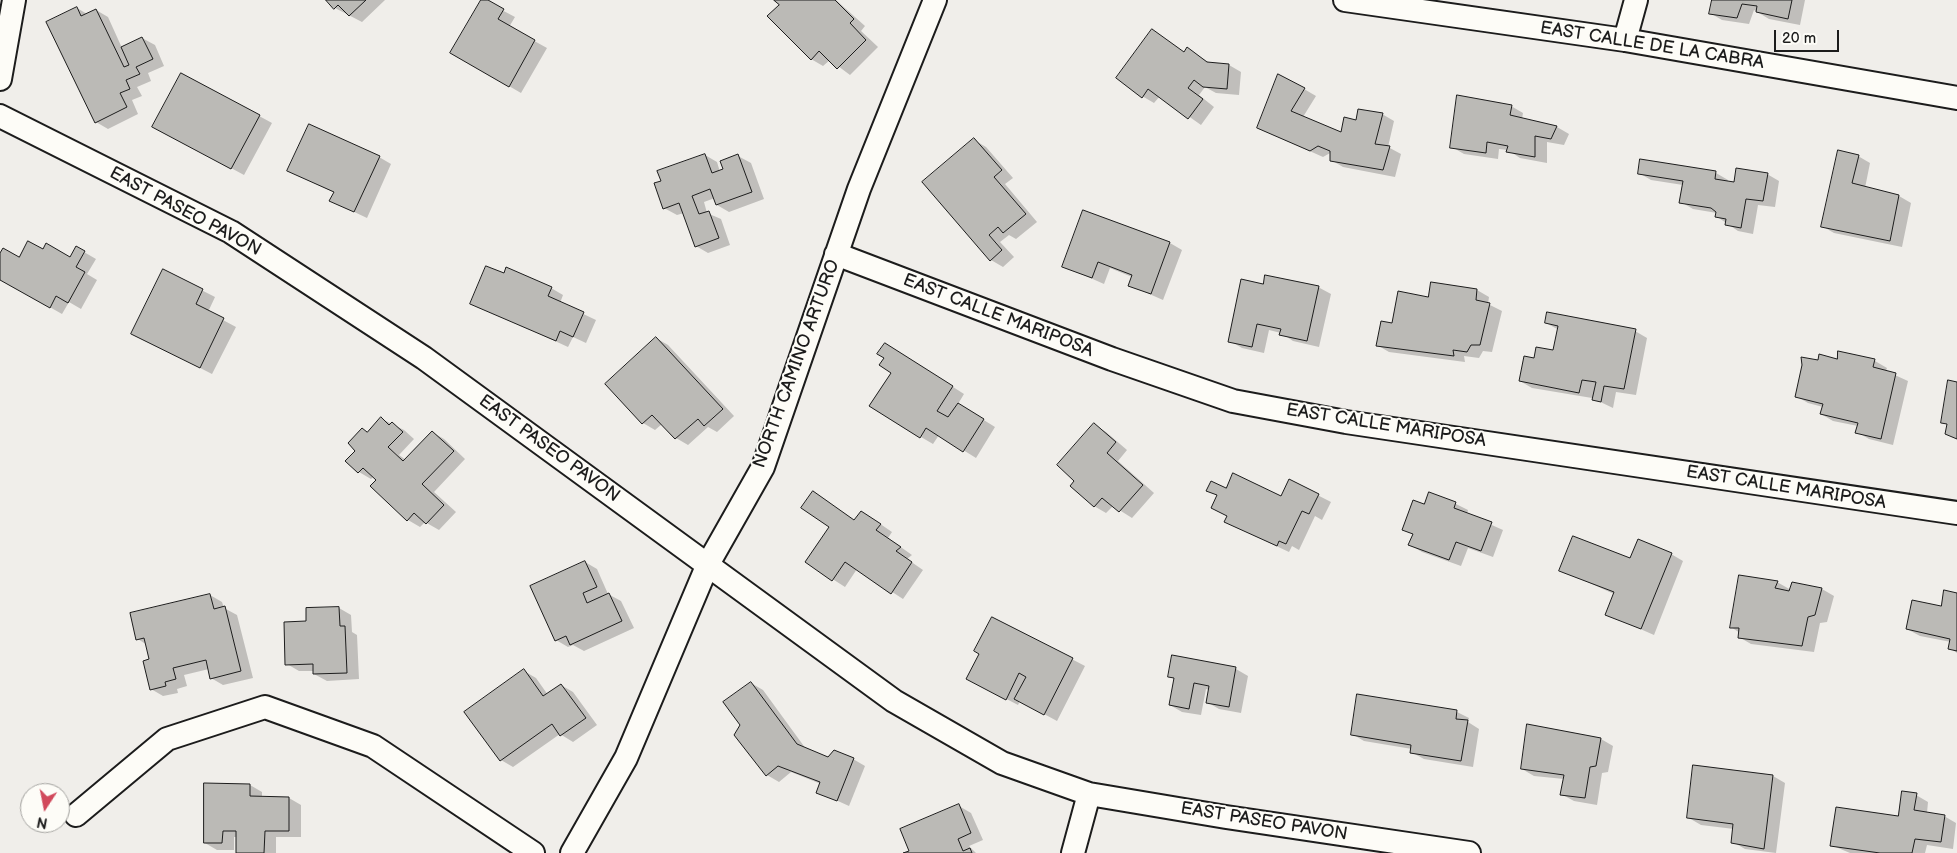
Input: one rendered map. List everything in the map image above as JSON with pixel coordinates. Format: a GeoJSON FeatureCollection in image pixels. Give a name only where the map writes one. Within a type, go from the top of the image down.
{"type":"FeatureCollection","features":[{"type":"Feature","properties":{"kind":"street"},"geometry":{"type":"LineString","coordinates":[[0,78],[14,0]]}},
{"type":"Feature","properties":{"kind":"street","name":"NORTH CAMINO ARTURO"},"geometry":{"type":"LineString","coordinates":[[572,853],[626,758],[708,564],[763,467],[859,189],[935,0]]}},
{"type":"Feature","properties":{"kind":"street","name":"EAST CALLE DE LA CABRA"},"geometry":{"type":"LineString","coordinates":[[1345,0],[1625,40],[1957,98]]}},
{"type":"Feature","properties":{"kind":"street"},"geometry":{"type":"LineString","coordinates":[[1625,40],[1636,0]]}},
{"type":"Feature","properties":{"kind":"street","name":"EAST PASEO PAVON"},"geometry":{"type":"LineString","coordinates":[[0,116],[231,232],[424,358],[894,701],[1002,763],[1089,794],[1226,817],[1469,853]]}},
{"type":"Feature","properties":{"kind":"street","name":"EAST CALLE MARIPOSA"},"geometry":{"type":"LineString","coordinates":[[836,254],[1112,359],[1233,401],[1346,422],[1957,513]]}},
{"type":"Feature","properties":{"kind":"street"},"geometry":{"type":"LineString","coordinates":[[76,815],[166,739],[265,707],[373,746],[533,853]]}},
{"type":"Feature","properties":{"kind":"street"},"geometry":{"type":"LineString","coordinates":[[1073,853],[1089,794]]}},
{"type":"Feature","properties":{"kind":"building"},"geometry":{"type":"Polygon","coordinates":[[[326,0],[366,0],[349,16],[338,5],[334,9],[326,0]]]}},
{"type":"Feature","properties":{"kind":"building"},"geometry":{"type":"Polygon","coordinates":[[[481,0],[488,0],[504,9],[498,19],[535,40],[509,87],[450,53],[481,0]]]}},
{"type":"Feature","properties":{"kind":"building"},"geometry":{"type":"Polygon","coordinates":[[[774,0],[835,0],[854,19],[850,23],[866,40],[837,69],[819,51],[811,60],[767,16],[779,5],[774,0]]]}},
{"type":"Feature","properties":{"kind":"building"},"geometry":{"type":"Polygon","coordinates":[[[1712,0],[1792,0],[1788,19],[1756,12],[1757,6],[1742,4],[1737,18],[1709,14],[1712,0]]]}},
{"type":"Feature","properties":{"kind":"building"},"geometry":{"type":"Polygon","coordinates":[[[77,7],[81,16],[96,9],[124,67],[129,65],[121,47],[142,37],[153,59],[136,67],[140,74],[126,80],[130,89],[120,93],[127,107],[95,123],[46,22],[77,7]]]}},
{"type":"Feature","properties":{"kind":"building"},"geometry":{"type":"Polygon","coordinates":[[[1152,29],[1184,52],[1187,47],[1207,62],[1229,64],[1227,89],[1203,87],[1194,80],[1188,88],[1203,99],[1188,119],[1148,89],[1142,98],[1116,78],[1152,29]]]}},
{"type":"Feature","properties":{"kind":"building"},"geometry":{"type":"Polygon","coordinates":[[[181,73],[260,115],[231,169],[152,127],[181,73]]]}},
{"type":"Feature","properties":{"kind":"building"},"geometry":{"type":"Polygon","coordinates":[[[1278,74],[1305,88],[1291,111],[1341,132],[1344,117],[1356,120],[1358,109],[1383,113],[1375,144],[1390,146],[1383,170],[1330,161],[1330,151],[1318,146],[1310,151],[1257,128],[1278,74]]]}},
{"type":"Feature","properties":{"kind":"building"},"geometry":{"type":"Polygon","coordinates":[[[1457,95],[1512,105],[1510,115],[1557,126],[1551,139],[1535,136],[1535,157],[1506,152],[1508,146],[1487,142],[1486,153],[1450,148],[1457,95]]]}},
{"type":"Feature","properties":{"kind":"building"},"geometry":{"type":"Polygon","coordinates":[[[309,124],[380,156],[354,212],[329,201],[334,192],[287,171],[309,124]]]}},
{"type":"Feature","properties":{"kind":"building"},"geometry":{"type":"Polygon","coordinates":[[[974,138],[1002,170],[994,177],[1026,214],[1003,233],[998,227],[989,235],[1002,250],[990,261],[922,182],[974,138]]]}},
{"type":"Feature","properties":{"kind":"building"},"geometry":{"type":"Polygon","coordinates":[[[1838,150],[1859,155],[1852,183],[1899,195],[1890,241],[1821,227],[1838,150]]]}},
{"type":"Feature","properties":{"kind":"building"},"geometry":{"type":"Polygon","coordinates":[[[705,154],[712,173],[723,169],[720,161],[738,154],[752,192],[716,205],[710,189],[692,196],[699,214],[709,211],[719,238],[695,247],[679,203],[663,209],[654,183],[661,181],[657,171],[705,154]]]}},
{"type":"Feature","properties":{"kind":"building"},"geometry":{"type":"Polygon","coordinates":[[[1640,159],[1716,171],[1715,179],[1734,182],[1736,168],[1768,173],[1763,201],[1746,199],[1741,228],[1725,225],[1726,219],[1715,217],[1716,212],[1711,208],[1679,203],[1683,181],[1638,174],[1640,159]]]}},
{"type":"Feature","properties":{"kind":"building"},"geometry":{"type":"Polygon","coordinates":[[[1083,210],[1170,242],[1151,294],[1128,286],[1132,275],[1098,262],[1092,278],[1062,267],[1083,210]]]}},
{"type":"Feature","properties":{"kind":"building"},"geometry":{"type":"Polygon","coordinates":[[[28,241],[43,249],[46,243],[70,257],[76,246],[85,251],[76,267],[85,272],[68,303],[56,296],[50,308],[0,280],[0,253],[3,248],[19,257],[28,241]]]}},
{"type":"Feature","properties":{"kind":"building"},"geometry":{"type":"Polygon","coordinates":[[[486,266],[504,273],[506,267],[552,287],[548,296],[584,312],[573,337],[560,331],[556,341],[470,304],[486,266]]]}},
{"type":"Feature","properties":{"kind":"building"},"geometry":{"type":"Polygon","coordinates":[[[163,269],[203,289],[196,304],[224,318],[200,368],[131,334],[163,269]]]}},
{"type":"Feature","properties":{"kind":"building"},"geometry":{"type":"Polygon","coordinates":[[[1265,275],[1319,286],[1307,341],[1279,335],[1281,329],[1257,324],[1252,347],[1228,342],[1241,279],[1263,284],[1265,275]]]}},
{"type":"Feature","properties":{"kind":"building"},"geometry":{"type":"Polygon","coordinates":[[[1431,282],[1477,289],[1476,300],[1490,303],[1480,345],[1471,345],[1467,352],[1453,350],[1454,356],[1376,346],[1381,321],[1392,323],[1398,291],[1428,297],[1431,282]]]}},
{"type":"Feature","properties":{"kind":"building"},"geometry":{"type":"Polygon","coordinates":[[[1547,312],[1636,329],[1624,389],[1604,386],[1601,402],[1592,400],[1596,382],[1582,380],[1579,393],[1519,381],[1524,356],[1534,358],[1536,347],[1553,350],[1558,326],[1545,323],[1547,312]]]}},
{"type":"Feature","properties":{"kind":"building"},"geometry":{"type":"Polygon","coordinates":[[[656,337],[723,409],[704,426],[698,419],[675,439],[652,415],[642,424],[605,384],[656,337]]]}},
{"type":"Feature","properties":{"kind":"building"},"geometry":{"type":"Polygon","coordinates":[[[885,343],[953,386],[937,411],[948,417],[958,403],[984,419],[963,452],[926,428],[920,438],[869,406],[891,373],[879,365],[884,358],[877,354],[885,343]]]}},
{"type":"Feature","properties":{"kind":"building"},"geometry":{"type":"Polygon","coordinates":[[[1838,351],[1875,359],[1873,367],[1896,373],[1881,439],[1855,433],[1858,423],[1820,414],[1823,404],[1795,397],[1802,365],[1801,357],[1818,360],[1819,354],[1837,359],[1838,351]]]}},
{"type":"Feature","properties":{"kind":"building"},"geometry":{"type":"Polygon","coordinates":[[[1948,380],[1957,382],[1957,439],[1945,434],[1947,424],[1941,423],[1948,380]]]}},
{"type":"Feature","properties":{"kind":"building"},"geometry":{"type":"Polygon","coordinates":[[[381,417],[389,425],[392,422],[403,432],[388,447],[403,461],[432,431],[454,451],[422,484],[444,505],[426,524],[414,513],[407,521],[370,486],[376,480],[363,468],[358,473],[345,461],[355,451],[348,443],[362,428],[367,432],[381,417]]]}},
{"type":"Feature","properties":{"kind":"building"},"geometry":{"type":"Polygon","coordinates":[[[1094,423],[1116,442],[1107,453],[1143,485],[1119,512],[1102,498],[1094,507],[1070,486],[1074,481],[1057,465],[1094,423]]]}},
{"type":"Feature","properties":{"kind":"building"},"geometry":{"type":"Polygon","coordinates":[[[1233,473],[1281,496],[1289,479],[1319,494],[1309,514],[1302,511],[1286,544],[1279,541],[1277,546],[1224,522],[1227,516],[1211,508],[1217,495],[1206,491],[1211,481],[1226,488],[1233,473]]]}},
{"type":"Feature","properties":{"kind":"building"},"geometry":{"type":"Polygon","coordinates":[[[813,491],[854,520],[861,511],[881,524],[876,530],[901,547],[896,551],[912,562],[891,594],[845,562],[832,581],[805,562],[829,527],[801,508],[813,491]]]}},
{"type":"Feature","properties":{"kind":"building"},"geometry":{"type":"Polygon","coordinates":[[[1429,492],[1456,502],[1454,508],[1492,522],[1481,551],[1456,542],[1449,560],[1408,545],[1413,534],[1402,530],[1413,500],[1424,504],[1429,492]]]}},
{"type":"Feature","properties":{"kind":"building"},"geometry":{"type":"Polygon","coordinates":[[[1573,536],[1630,558],[1638,539],[1672,553],[1641,629],[1605,615],[1614,592],[1559,571],[1573,536]]]}},
{"type":"Feature","properties":{"kind":"building"},"geometry":{"type":"Polygon","coordinates":[[[585,561],[597,587],[583,593],[587,603],[609,593],[622,621],[570,645],[566,636],[555,641],[530,586],[585,561]]]}},
{"type":"Feature","properties":{"kind":"building"},"geometry":{"type":"Polygon","coordinates":[[[1739,575],[1778,581],[1775,588],[1789,591],[1792,582],[1822,588],[1815,615],[1808,617],[1802,646],[1738,638],[1739,628],[1730,628],[1739,575]]]}},
{"type":"Feature","properties":{"kind":"building"},"geometry":{"type":"Polygon","coordinates":[[[1944,590],[1957,593],[1957,651],[1948,649],[1950,639],[1906,629],[1912,600],[1941,606],[1944,590]]]}},
{"type":"Feature","properties":{"kind":"building"},"geometry":{"type":"Polygon","coordinates":[[[210,594],[214,609],[225,606],[241,671],[210,679],[206,660],[173,668],[176,679],[165,682],[166,686],[150,690],[143,661],[149,659],[144,638],[136,640],[130,613],[210,594]]]}},
{"type":"Feature","properties":{"kind":"building"},"geometry":{"type":"Polygon","coordinates":[[[339,607],[340,626],[345,626],[347,673],[313,674],[313,664],[285,665],[284,622],[306,621],[306,608],[339,607]]]}},
{"type":"Feature","properties":{"kind":"building"},"geometry":{"type":"Polygon","coordinates":[[[992,617],[1073,658],[1044,715],[1014,699],[1026,677],[1019,673],[1006,700],[966,679],[979,654],[974,651],[992,617]]]}},
{"type":"Feature","properties":{"kind":"building"},"geometry":{"type":"Polygon","coordinates":[[[1172,655],[1236,667],[1229,707],[1206,703],[1209,686],[1194,683],[1189,709],[1169,705],[1174,678],[1168,677],[1172,655]]]}},
{"type":"Feature","properties":{"kind":"building"},"geometry":{"type":"Polygon","coordinates":[[[524,669],[543,696],[561,684],[586,718],[560,736],[552,724],[500,761],[464,712],[524,669]]]}},
{"type":"Feature","properties":{"kind":"building"},"geometry":{"type":"Polygon","coordinates":[[[751,682],[797,744],[828,757],[834,750],[854,758],[837,801],[816,793],[820,782],[778,766],[766,776],[734,735],[740,725],[723,702],[751,682]]]}},
{"type":"Feature","properties":{"kind":"building"},"geometry":{"type":"Polygon","coordinates":[[[1357,694],[1457,710],[1456,719],[1468,720],[1461,761],[1410,753],[1411,745],[1351,735],[1357,694]]]}},
{"type":"Feature","properties":{"kind":"building"},"geometry":{"type":"Polygon","coordinates":[[[1527,724],[1601,738],[1596,766],[1590,767],[1585,798],[1560,795],[1564,775],[1521,769],[1527,724]]]}},
{"type":"Feature","properties":{"kind":"building"},"geometry":{"type":"Polygon","coordinates":[[[1693,765],[1773,775],[1764,849],[1731,843],[1733,824],[1687,818],[1693,765]]]}},
{"type":"Feature","properties":{"kind":"building"},"geometry":{"type":"Polygon","coordinates":[[[204,783],[250,784],[250,796],[289,797],[289,831],[265,831],[264,853],[236,853],[236,831],[223,831],[222,843],[204,843],[204,783]]]}},
{"type":"Feature","properties":{"kind":"building"},"geometry":{"type":"Polygon","coordinates":[[[1902,791],[1917,793],[1914,810],[1945,815],[1941,842],[1915,839],[1912,853],[1880,853],[1830,846],[1836,807],[1898,816],[1902,791]]]}},
{"type":"Feature","properties":{"kind":"building"},"geometry":{"type":"Polygon","coordinates":[[[959,804],[971,833],[958,839],[963,851],[970,848],[972,853],[903,853],[909,851],[900,829],[959,804]]]}}]}
